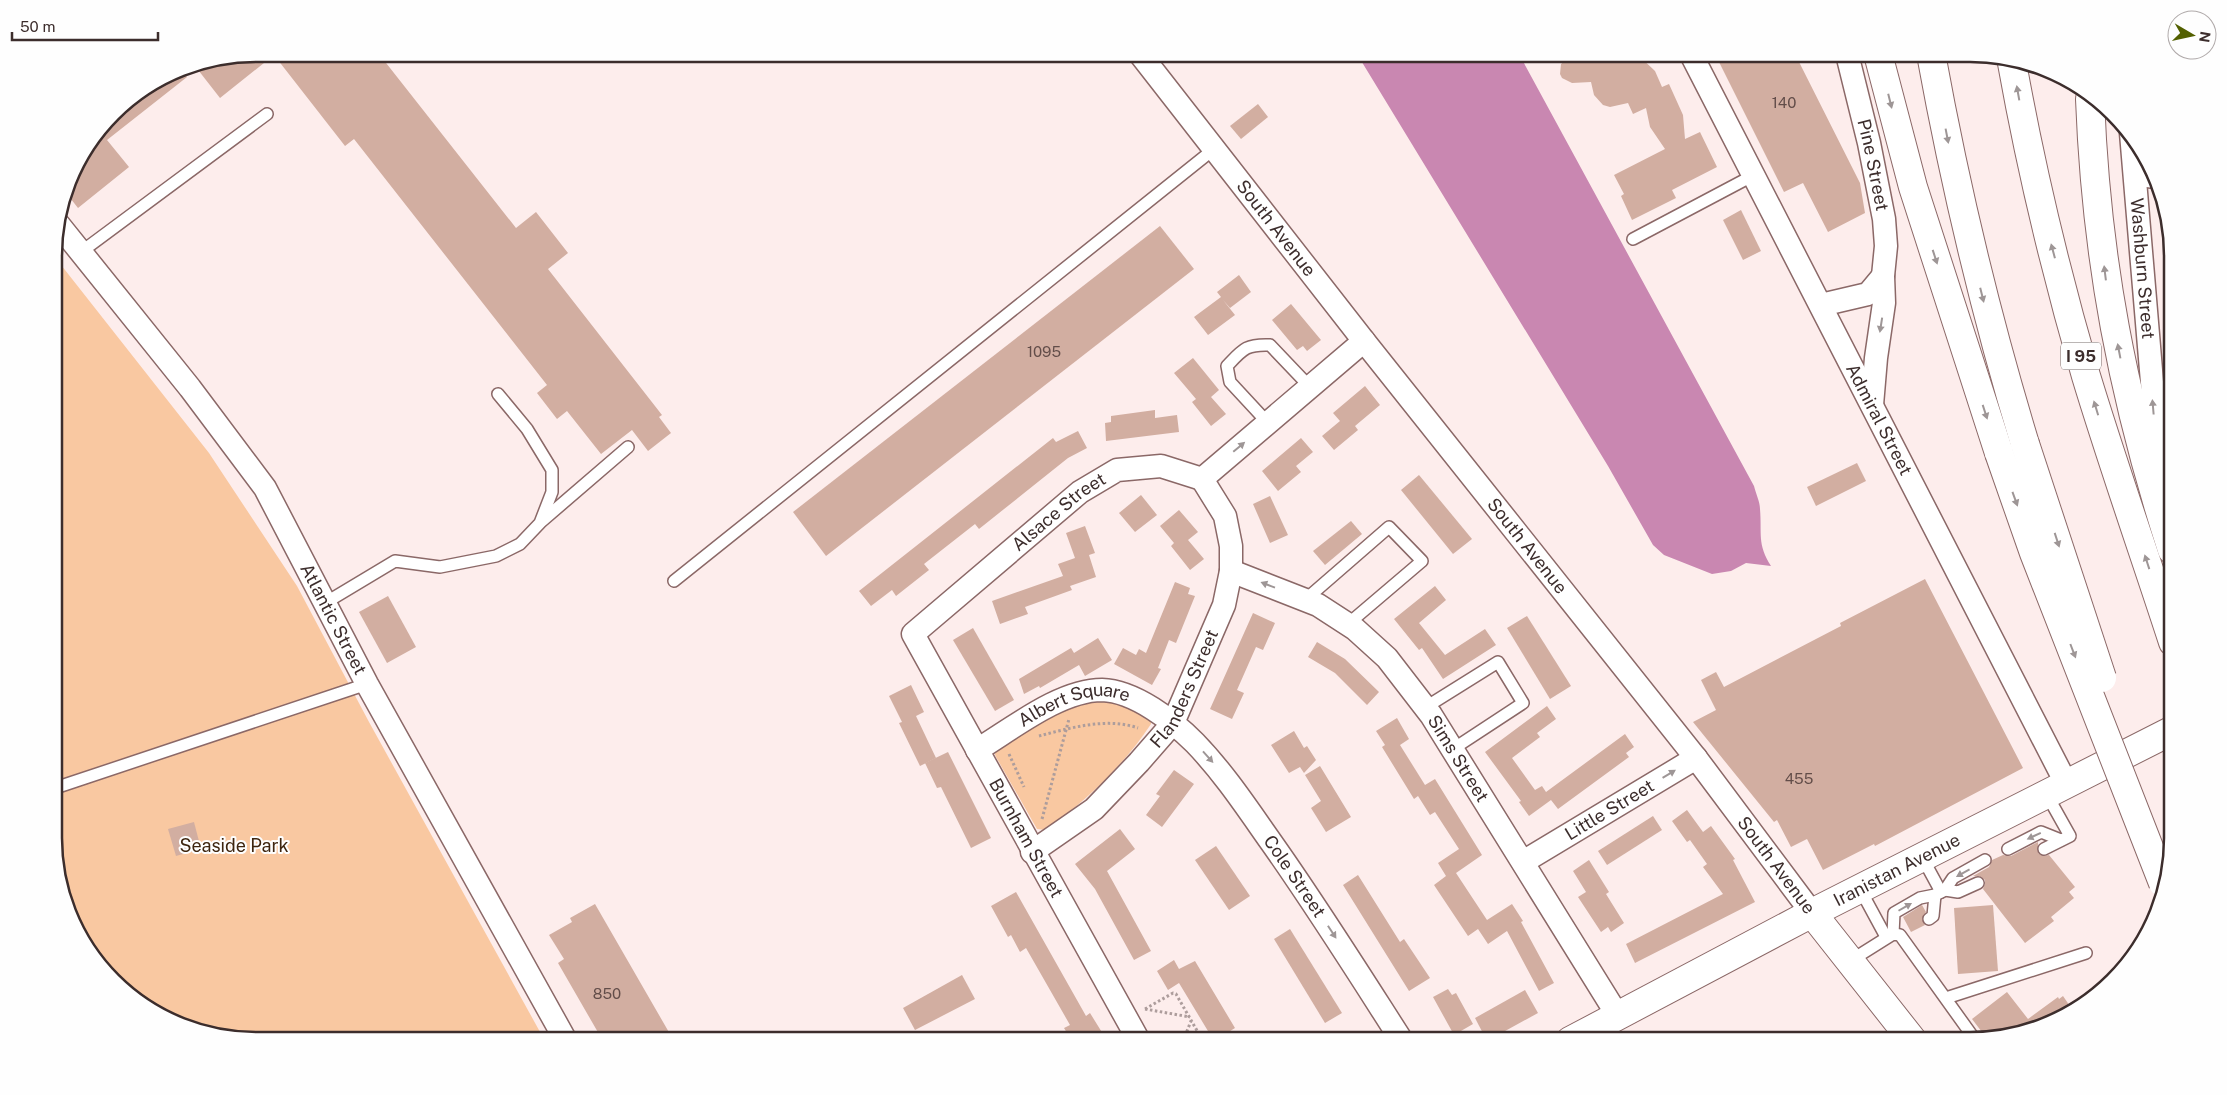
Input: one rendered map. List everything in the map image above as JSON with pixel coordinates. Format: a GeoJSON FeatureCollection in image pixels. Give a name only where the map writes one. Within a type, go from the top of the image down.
{"type":"FeatureCollection","features":[{"type":"Feature","properties":{"kind":"main road"},"geometry":{"type":"LineString","coordinates":[[1880,62],[1913,187],[1999,453],[2034,552],[2161,877]]}},
{"type":"Feature","properties":{"kind":"main road"},"geometry":{"type":"LineString","coordinates":[[1933,62],[1970,247],[2006,382],[2163,865]]}},
{"type":"Feature","properties":{"kind":"main road","name":"I 95"},"geometry":{"type":"LineString","coordinates":[[2013,67],[2034,173],[2074,334],[2107,444],[2164,615]]}},
{"type":"Feature","properties":{"kind":"main road"},"geometry":{"type":"LineString","coordinates":[[2090,104],[2095,186],[2104,269],[2113,321],[2132,415],[2164,523]]}},
{"type":"Feature","properties":{"kind":"main road","name":"Iranistan Avenue"},"geometry":{"type":"LineString","coordinates":[[1587,1032],[1812,913],[2164,735]]}},
{"type":"Feature","properties":{"kind":"main road","name":"South Avenue"},"geometry":{"type":"LineString","coordinates":[[1812,913],[1906,1032]]}},
{"type":"Feature","properties":{"kind":"street","name":"South Avenue"},"geometry":{"type":"LineString","coordinates":[[1146,62],[1364,341],[1696,758],[1812,913]]}},
{"type":"Feature","properties":{"kind":"street","name":"Admiral Street"},"geometry":{"type":"LineString","coordinates":[[1695,62],[1872,405],[2057,790]]}},
{"type":"Feature","properties":{"kind":"street","name":"Pine Street"},"geometry":{"type":"LineString","coordinates":[[1850,62],[1884,219],[1886,246],[1883,276],[1884,303],[1876,358],[1872,405]]}},
{"type":"Feature","properties":{"kind":"street","name":"Washburn Street"},"geometry":{"type":"LineString","coordinates":[[2132,150],[2158,468],[2164,492]]}},
{"type":"Feature","properties":{"kind":"street","name":"Atlantic Street"},"geometry":{"type":"LineString","coordinates":[[64,231],[190,388],[265,488],[367,684],[561,1032]]}},
{"type":"Feature","properties":{"kind":"street"},"geometry":{"type":"LineString","coordinates":[[1821,305],[1868,294],[1883,276]]}},
{"type":"Feature","properties":{"kind":"street"},"geometry":{"type":"LineString","coordinates":[[1202,479],[1364,341]]}},
{"type":"Feature","properties":{"kind":"street","name":"Alsace Street"},"geometry":{"type":"LineString","coordinates":[[913,634],[1080,492],[1118,470],[1161,466],[1202,479]]}},
{"type":"Feature","properties":{"kind":"street","name":"Flanders Street"},"geometry":{"type":"LineString","coordinates":[[1032,852],[1094,809],[1173,723],[1224,605],[1231,571],[1231,546],[1225,516],[1202,479]]}},
{"type":"Feature","properties":{"kind":"street","name":"Sims Street"},"geometry":{"type":"LineString","coordinates":[[1231,571],[1318,605],[1348,624],[1387,658],[1426,707],[1618,1016]]}},
{"type":"Feature","properties":{"kind":"street","name":"Burnham Street"},"geometry":{"type":"LineString","coordinates":[[913,634],[1032,852],[1135,1014],[1138,1032]]}},
{"type":"Feature","properties":{"kind":"street","name":"Albert Square"},"geometry":{"type":"LineString","coordinates":[[978,750],[1053,704],[1076,694],[1089,691],[1117,692],[1138,700],[1173,723]]}},
{"type":"Feature","properties":{"kind":"street","name":"Cole Street"},"geometry":{"type":"LineString","coordinates":[[1173,723],[1220,770],[1305,889],[1396,1032]]}},
{"type":"Feature","properties":{"kind":"street","name":"Little Street"},"geometry":{"type":"LineString","coordinates":[[1523,862],[1696,758]]}},
{"type":"Feature","properties":{"kind":"lane"},"geometry":{"type":"LineString","coordinates":[[81,252],[267,114]]}},
{"type":"Feature","properties":{"kind":"lane"},"geometry":{"type":"LineString","coordinates":[[674,581],[1214,149]]}},
{"type":"Feature","properties":{"kind":"lane"},"geometry":{"type":"LineString","coordinates":[[1632,239],[1754,175]]}},
{"type":"Feature","properties":{"kind":"lane"},"geometry":{"type":"LineString","coordinates":[[2135,180],[2150,182]]}},
{"type":"Feature","properties":{"kind":"lane"},"geometry":{"type":"LineString","coordinates":[[1268,423],[1230,382],[1227,366],[1244,348],[1255,344],[1270,345],[1310,387]]}},
{"type":"Feature","properties":{"kind":"lane"},"geometry":{"type":"LineString","coordinates":[[498,394],[526,429],[552,470],[552,492],[540,523]]}},
{"type":"Feature","properties":{"kind":"lane"},"geometry":{"type":"LineString","coordinates":[[325,603],[395,561],[440,567],[496,556],[520,544],[540,523],[628,447]]}},
{"type":"Feature","properties":{"kind":"lane"},"geometry":{"type":"LineString","coordinates":[[1305,600],[1389,527],[1422,561],[1348,624]]}},
{"type":"Feature","properties":{"kind":"lane"},"geometry":{"type":"LineString","coordinates":[[1426,707],[1498,662],[1523,703],[1453,749]]}},
{"type":"Feature","properties":{"kind":"lane"},"geometry":{"type":"LineString","coordinates":[[62,786],[367,684]]}},
{"type":"Feature","properties":{"kind":"lane"},"geometry":{"type":"LineString","coordinates":[[2044,849],[2070,836],[2057,790]]}},
{"type":"Feature","properties":{"kind":"lane"},"geometry":{"type":"LineString","coordinates":[[2008,849],[2041,832],[2061,840]]}},
{"type":"Feature","properties":{"kind":"lane"},"geometry":{"type":"LineString","coordinates":[[1922,858],[1940,892]]}},
{"type":"Feature","properties":{"kind":"lane"},"geometry":{"type":"LineString","coordinates":[[1930,918],[1933,916],[1940,892],[1953,878],[1985,860]]}},
{"type":"Feature","properties":{"kind":"lane"},"geometry":{"type":"LineString","coordinates":[[1897,934],[1894,913],[1920,898],[1940,892],[1958,892],[1978,883]]}},
{"type":"Feature","properties":{"kind":"lane"},"geometry":{"type":"LineString","coordinates":[[1860,889],[1897,934],[1970,1032]]}},
{"type":"Feature","properties":{"kind":"lane"},"geometry":{"type":"LineString","coordinates":[[1850,961],[1897,934]]}},
{"type":"Feature","properties":{"kind":"lane"},"geometry":{"type":"LineString","coordinates":[[1946,998],[2086,953]]}},
{"type":"Feature","properties":{"kind":"path"},"geometry":{"type":"LineString","coordinates":[[1042,821],[1076,694]]}},
{"type":"Feature","properties":{"kind":"path"},"geometry":{"type":"LineString","coordinates":[[1032,739],[1066,730],[1110,723],[1137,730],[1152,709]]}},
{"type":"Feature","properties":{"kind":"path"},"geometry":{"type":"LineString","coordinates":[[1001,736],[1027,792]]}},
{"type":"Feature","properties":{"kind":"path"},"geometry":{"type":"LineString","coordinates":[[1038,814],[1042,821]]}},
{"type":"Feature","properties":{"kind":"path"},"geometry":{"type":"LineString","coordinates":[[1042,821],[1046,818]]}},
{"type":"Feature","properties":{"kind":"path"},"geometry":{"type":"LineString","coordinates":[[1135,1014],[1175,993],[1198,1032]]}},
{"type":"Feature","properties":{"kind":"path"},"geometry":{"type":"LineString","coordinates":[[1135,1014],[1191,1019]]}},
{"type":"Feature","properties":{"kind":"path"},"geometry":{"type":"LineString","coordinates":[[1186,1032],[1191,1019]]}},
{"type":"Feature","properties":{"kind":"green space","name":"Seaside Park"},"geometry":{"type":"Polygon","coordinates":[[[62,266],[209,453],[297,586],[369,722],[540,1032],[231,1031],[206,1026],[182,1018],[159,1007],[119,976],[88,936],[77,913],[69,889],[64,864],[62,838],[62,266]]]}},
{"type":"Feature","properties":{"kind":"green space"},"geometry":{"type":"Polygon","coordinates":[[[1111,698],[1151,719],[1151,724],[1129,754],[1076,807],[1046,830],[1037,829],[996,757],[994,752],[997,744],[1078,701],[1111,698]]]}},
{"type":"Feature","properties":{"kind":"shaded area"},"geometry":{"type":"Polygon","coordinates":[[[1362,62],[1523,62],[1754,486],[1760,506],[1762,545],[1771,566],[1746,563],[1731,571],[1712,574],[1664,555],[1653,545],[1608,466],[1362,62]]]}},
{"type":"Feature","properties":{"kind":"building"},"geometry":{"type":"Polygon","coordinates":[[[265,62],[220,98],[199,71],[231,64],[265,62]]]}},
{"type":"Feature","properties":{"kind":"building"},"geometry":{"type":"Polygon","coordinates":[[[279,62],[385,62],[516,228],[536,212],[568,253],[548,269],[662,415],[659,417],[671,433],[648,451],[632,430],[601,454],[567,411],[557,419],[537,393],[547,385],[354,139],[345,146],[279,62]]]}},
{"type":"Feature","properties":{"kind":"building"},"geometry":{"type":"Polygon","coordinates":[[[1563,62],[1645,62],[1655,71],[1662,87],[1669,84],[1683,115],[1685,139],[1700,132],[1717,167],[1672,190],[1676,198],[1632,220],[1621,196],[1624,194],[1614,175],[1665,149],[1650,127],[1646,108],[1633,114],[1628,103],[1610,107],[1603,105],[1594,95],[1591,82],[1572,83],[1562,78],[1560,74],[1561,64],[1563,62]]]}},
{"type":"Feature","properties":{"kind":"building"},"geometry":{"type":"Polygon","coordinates":[[[1719,62],[1799,62],[1860,183],[1865,213],[1828,232],[1803,183],[1784,192],[1719,62]]]}},
{"type":"Feature","properties":{"kind":"building"},"geometry":{"type":"Polygon","coordinates":[[[186,76],[187,77],[107,140],[129,167],[78,208],[71,199],[77,182],[88,160],[103,138],[119,119],[138,103],[159,88],[186,76]]]}},
{"type":"Feature","properties":{"kind":"building"},"geometry":{"type":"Polygon","coordinates":[[[1258,104],[1268,117],[1241,139],[1230,126],[1258,104]]]}},
{"type":"Feature","properties":{"kind":"building"},"geometry":{"type":"Polygon","coordinates":[[[1741,210],[1761,251],[1743,260],[1723,220],[1741,210]]]}},
{"type":"Feature","properties":{"kind":"building"},"geometry":{"type":"Polygon","coordinates":[[[1160,226],[1194,269],[826,556],[793,512],[1160,226]]]}},
{"type":"Feature","properties":{"kind":"building"},"geometry":{"type":"Polygon","coordinates":[[[1239,275],[1251,292],[1230,308],[1223,300],[1235,315],[1208,335],[1194,317],[1221,297],[1217,292],[1239,275]]]}},
{"type":"Feature","properties":{"kind":"building"},"geometry":{"type":"Polygon","coordinates":[[[1291,304],[1321,340],[1307,351],[1303,346],[1297,350],[1272,320],[1291,304]]]}},
{"type":"Feature","properties":{"kind":"building"},"geometry":{"type":"Polygon","coordinates":[[[1193,358],[1219,390],[1211,397],[1226,414],[1211,426],[1192,402],[1196,399],[1174,373],[1193,358]]]}},
{"type":"Feature","properties":{"kind":"building"},"geometry":{"type":"Polygon","coordinates":[[[1365,386],[1380,405],[1355,426],[1358,430],[1334,450],[1322,436],[1340,421],[1333,413],[1365,386]]]}},
{"type":"Feature","properties":{"kind":"building"},"geometry":{"type":"Polygon","coordinates":[[[1155,410],[1155,418],[1177,415],[1179,432],[1106,441],[1105,423],[1111,422],[1111,416],[1155,410]]]}},
{"type":"Feature","properties":{"kind":"building"},"geometry":{"type":"Polygon","coordinates":[[[1078,431],[1087,448],[1068,458],[979,529],[975,524],[924,564],[929,570],[896,596],[892,590],[871,606],[859,591],[1053,438],[1056,442],[1078,431]]]}},
{"type":"Feature","properties":{"kind":"building"},"geometry":{"type":"Polygon","coordinates":[[[1301,438],[1313,452],[1296,466],[1301,472],[1278,491],[1262,471],[1301,438]]]}},
{"type":"Feature","properties":{"kind":"building"},"geometry":{"type":"Polygon","coordinates":[[[1857,463],[1866,481],[1816,506],[1807,487],[1857,463]]]}},
{"type":"Feature","properties":{"kind":"building"},"geometry":{"type":"Polygon","coordinates":[[[1419,475],[1472,539],[1453,554],[1401,490],[1419,475]]]}},
{"type":"Feature","properties":{"kind":"building"},"geometry":{"type":"Polygon","coordinates":[[[1141,495],[1157,515],[1135,532],[1119,513],[1141,495]]]}},
{"type":"Feature","properties":{"kind":"building"},"geometry":{"type":"Polygon","coordinates":[[[1270,496],[1288,535],[1270,543],[1253,504],[1270,496]]]}},
{"type":"Feature","properties":{"kind":"building"},"geometry":{"type":"Polygon","coordinates":[[[1179,510],[1198,532],[1188,540],[1204,559],[1190,570],[1171,546],[1174,543],[1160,526],[1179,510]]]}},
{"type":"Feature","properties":{"kind":"building"},"geometry":{"type":"Polygon","coordinates":[[[1351,521],[1362,534],[1325,565],[1313,551],[1351,521]]]}},
{"type":"Feature","properties":{"kind":"building"},"geometry":{"type":"Polygon","coordinates":[[[1085,526],[1095,553],[1089,555],[1096,577],[1070,586],[1072,590],[1025,607],[1028,614],[1000,624],[992,601],[1063,576],[1058,564],[1075,558],[1066,533],[1085,526]]]}},
{"type":"Feature","properties":{"kind":"building"},"geometry":{"type":"Polygon","coordinates":[[[1925,579],[2023,768],[1875,846],[1874,844],[1823,870],[1807,839],[1791,847],[1777,820],[1774,822],[1693,722],[1716,710],[1701,680],[1716,672],[1724,687],[1841,626],[1840,623],[1925,579]]]}},
{"type":"Feature","properties":{"kind":"building"},"geometry":{"type":"Polygon","coordinates":[[[1175,582],[1190,588],[1188,594],[1195,596],[1176,643],[1169,640],[1158,668],[1161,669],[1152,685],[1114,664],[1123,648],[1136,655],[1139,649],[1146,653],[1175,582]]]}},
{"type":"Feature","properties":{"kind":"building"},"geometry":{"type":"Polygon","coordinates":[[[1435,586],[1446,600],[1419,623],[1445,655],[1485,629],[1496,645],[1443,679],[1422,648],[1419,650],[1394,619],[1435,586]]]}},
{"type":"Feature","properties":{"kind":"building"},"geometry":{"type":"Polygon","coordinates":[[[388,596],[416,647],[387,663],[359,612],[388,596]]]}},
{"type":"Feature","properties":{"kind":"building"},"geometry":{"type":"Polygon","coordinates":[[[1253,613],[1275,623],[1263,650],[1256,647],[1237,690],[1244,693],[1232,719],[1210,709],[1253,613]]]}},
{"type":"Feature","properties":{"kind":"building"},"geometry":{"type":"Polygon","coordinates":[[[1527,616],[1571,686],[1550,699],[1507,628],[1527,616]]]}},
{"type":"Feature","properties":{"kind":"building"},"geometry":{"type":"Polygon","coordinates":[[[973,628],[1014,700],[995,711],[953,640],[973,628]]]}},
{"type":"Feature","properties":{"kind":"building"},"geometry":{"type":"Polygon","coordinates":[[[1098,638],[1112,660],[1085,676],[1079,665],[1040,688],[1039,686],[1024,694],[1019,679],[1071,648],[1074,653],[1098,638]]]}},
{"type":"Feature","properties":{"kind":"building"},"geometry":{"type":"Polygon","coordinates":[[[1317,642],[1345,659],[1379,692],[1367,705],[1335,673],[1308,657],[1317,642]]]}},
{"type":"Feature","properties":{"kind":"building"},"geometry":{"type":"Polygon","coordinates":[[[911,685],[924,712],[916,716],[936,758],[920,766],[899,723],[902,722],[889,696],[911,685]]]}},
{"type":"Feature","properties":{"kind":"building"},"geometry":{"type":"Polygon","coordinates":[[[1547,706],[1556,719],[1537,733],[1540,737],[1512,758],[1535,790],[1542,786],[1546,792],[1625,734],[1634,747],[1626,753],[1629,757],[1558,809],[1551,800],[1529,816],[1519,802],[1521,801],[1485,752],[1547,706]]]}},
{"type":"Feature","properties":{"kind":"building"},"geometry":{"type":"Polygon","coordinates":[[[1397,718],[1409,739],[1400,745],[1425,785],[1435,779],[1482,855],[1456,873],[1487,920],[1512,904],[1523,921],[1521,922],[1554,983],[1539,991],[1507,931],[1488,944],[1478,929],[1468,936],[1434,885],[1446,876],[1438,863],[1459,849],[1435,812],[1430,815],[1418,796],[1414,799],[1382,747],[1385,745],[1376,731],[1397,718]]]}},
{"type":"Feature","properties":{"kind":"building"},"geometry":{"type":"Polygon","coordinates":[[[1294,731],[1304,748],[1307,746],[1316,760],[1304,773],[1300,767],[1289,773],[1271,745],[1294,731]]]}},
{"type":"Feature","properties":{"kind":"building"},"geometry":{"type":"Polygon","coordinates":[[[948,752],[991,838],[971,848],[941,787],[937,788],[925,763],[948,752]]]}},
{"type":"Feature","properties":{"kind":"building"},"geometry":{"type":"Polygon","coordinates":[[[1320,766],[1351,817],[1326,832],[1311,808],[1321,801],[1305,775],[1320,766]]]}},
{"type":"Feature","properties":{"kind":"building"},"geometry":{"type":"Polygon","coordinates":[[[1174,770],[1194,784],[1162,827],[1146,815],[1160,796],[1156,794],[1174,770]]]}},
{"type":"Feature","properties":{"kind":"building"},"geometry":{"type":"Polygon","coordinates":[[[1687,810],[1703,832],[1711,826],[1735,859],[1733,860],[1755,902],[1635,963],[1626,944],[1723,894],[1703,867],[1707,864],[1690,840],[1687,842],[1672,821],[1687,810]]]}},
{"type":"Feature","properties":{"kind":"building"},"geometry":{"type":"Polygon","coordinates":[[[1653,816],[1662,830],[1607,865],[1598,851],[1653,816]]]}},
{"type":"Feature","properties":{"kind":"building"},"geometry":{"type":"Polygon","coordinates":[[[194,822],[201,849],[176,856],[168,829],[194,822]]]}},
{"type":"Feature","properties":{"kind":"building"},"geometry":{"type":"Polygon","coordinates":[[[1120,829],[1135,849],[1107,871],[1151,951],[1134,960],[1095,889],[1075,864],[1120,829]]]}},
{"type":"Feature","properties":{"kind":"building"},"geometry":{"type":"Polygon","coordinates":[[[2038,842],[2038,853],[2043,856],[2049,855],[2075,887],[2069,892],[2074,898],[2051,917],[2054,921],[2025,943],[1983,889],[1985,880],[1979,876],[1973,876],[1989,867],[1992,860],[2003,855],[2011,856],[2038,842]]]}},
{"type":"Feature","properties":{"kind":"building"},"geometry":{"type":"Polygon","coordinates":[[[1216,846],[1250,896],[1229,910],[1195,860],[1216,846]]]}},
{"type":"Feature","properties":{"kind":"building"},"geometry":{"type":"Polygon","coordinates":[[[1589,860],[1609,892],[1606,894],[1624,923],[1611,932],[1608,927],[1601,932],[1578,897],[1586,892],[1573,871],[1589,860]]]}},
{"type":"Feature","properties":{"kind":"building"},"geometry":{"type":"Polygon","coordinates":[[[1358,875],[1400,942],[1404,939],[1430,978],[1409,991],[1343,885],[1358,875]]]}},
{"type":"Feature","properties":{"kind":"building"},"geometry":{"type":"Polygon","coordinates":[[[1016,892],[1086,1016],[1090,1013],[1102,1032],[1066,1032],[1064,1028],[1070,1025],[1026,948],[1020,952],[1011,935],[1008,937],[991,906],[1016,892]]]}},
{"type":"Feature","properties":{"kind":"building"},"geometry":{"type":"Polygon","coordinates":[[[595,904],[669,1032],[598,1032],[558,963],[564,959],[549,935],[572,922],[570,918],[595,904]]]}},
{"type":"Feature","properties":{"kind":"building"},"geometry":{"type":"Polygon","coordinates":[[[1922,905],[1926,912],[1922,919],[1925,925],[1911,932],[1903,917],[1922,905]]]}},
{"type":"Feature","properties":{"kind":"building"},"geometry":{"type":"Polygon","coordinates":[[[1993,905],[1998,971],[1958,974],[1954,908],[1993,905]]]}},
{"type":"Feature","properties":{"kind":"building"},"geometry":{"type":"Polygon","coordinates":[[[1290,929],[1342,1013],[1325,1023],[1274,939],[1290,929]]]}},
{"type":"Feature","properties":{"kind":"building"},"geometry":{"type":"Polygon","coordinates":[[[1174,960],[1179,969],[1195,961],[1235,1028],[1229,1032],[1209,1032],[1179,983],[1168,990],[1157,971],[1174,960]]]}},
{"type":"Feature","properties":{"kind":"building"},"geometry":{"type":"Polygon","coordinates":[[[962,975],[975,999],[915,1030],[903,1008],[962,975]]]}},
{"type":"Feature","properties":{"kind":"building"},"geometry":{"type":"Polygon","coordinates":[[[1448,989],[1452,995],[1456,993],[1473,1024],[1459,1032],[1452,1032],[1433,997],[1448,989]]]}},
{"type":"Feature","properties":{"kind":"building"},"geometry":{"type":"Polygon","coordinates":[[[1525,990],[1538,1013],[1503,1032],[1482,1032],[1475,1018],[1525,990]]]}},
{"type":"Feature","properties":{"kind":"building"},"geometry":{"type":"Polygon","coordinates":[[[2007,992],[2028,1019],[2058,997],[2059,999],[2063,996],[2069,1005],[2045,1018],[2021,1026],[1996,1031],[1982,1032],[1972,1019],[2007,992]]]}}]}
